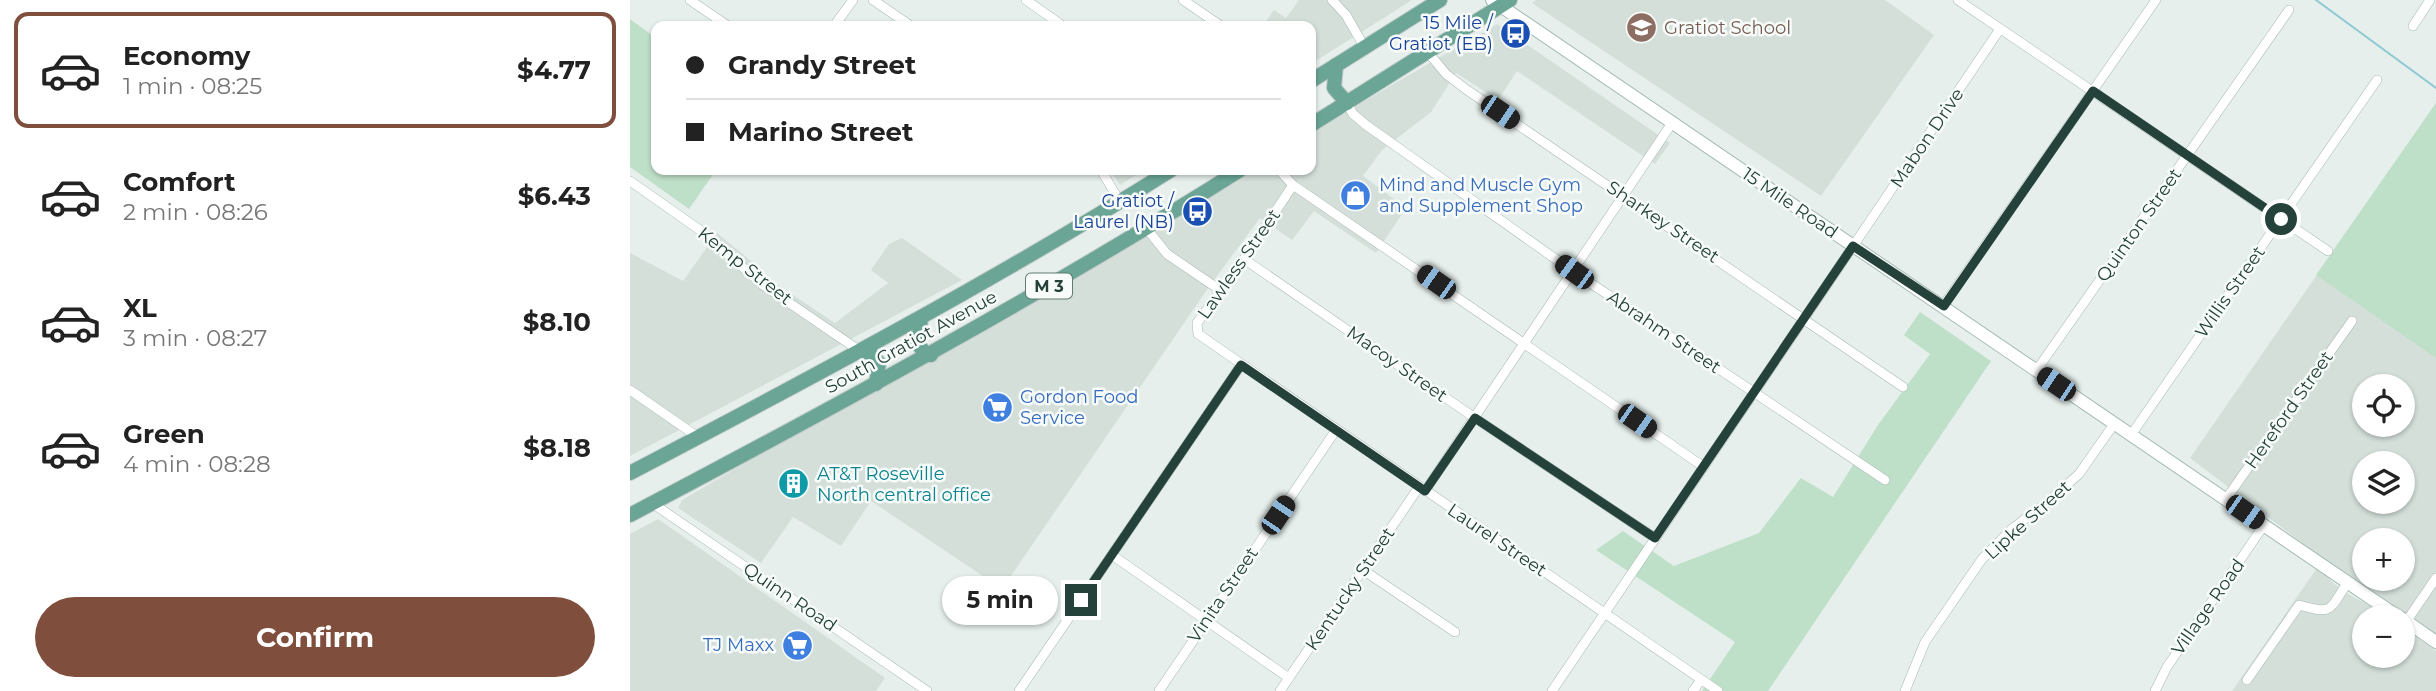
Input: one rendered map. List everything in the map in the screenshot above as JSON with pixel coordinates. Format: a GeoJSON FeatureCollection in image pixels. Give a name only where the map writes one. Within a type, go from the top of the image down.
{"type":"FeatureCollection","features":[{"type":"Feature","properties":{"kind":"main road"},"geometry":{"type":"LineString","coordinates":[[1316,78],[1440,0]]}},
{"type":"Feature","properties":{"kind":"main road"},"geometry":{"type":"LineString","coordinates":[[1316,122],[1501,2]]}},
{"type":"Feature","properties":{"kind":"main road","name":"15 Mile Road"},"geometry":{"type":"LineString","coordinates":[[1501,2],[1672,123],[2381,605]]}},
{"type":"Feature","properties":{"kind":"main road"},"geometry":{"type":"LineString","coordinates":[[1336,65],[1334,88],[1347,103]]}},
{"type":"Feature","properties":{"kind":"main road","name":"South Gratiot Avenue"},"geometry":{"type":"LineString","coordinates":[[630,472],[921,318],[1163,175]]}},
{"type":"Feature","properties":{"kind":"main road","name":"South Gratiot Avenue"},"geometry":{"type":"LineString","coordinates":[[630,515],[930,355],[1147,229],[1232,175]]}},
{"type":"Feature","properties":{"kind":"main road"},"geometry":{"type":"LineString","coordinates":[[921,318],[918,344],[930,355]]}},
{"type":"Feature","properties":{"kind":"main road"},"geometry":{"type":"LineString","coordinates":[[860,351],[870,354],[878,363],[876,384]]}},
{"type":"Feature","properties":{"kind":"main road","name":"15 Mile Road"},"geometry":{"type":"LineString","coordinates":[[2415,628],[2436,642]]}},
{"type":"Feature","properties":{"kind":"street"},"geometry":{"type":"LineString","coordinates":[[690,0],[720,21]]}},
{"type":"Feature","properties":{"kind":"street"},"geometry":{"type":"LineString","coordinates":[[838,21],[853,0]]}},
{"type":"Feature","properties":{"kind":"street"},"geometry":{"type":"LineString","coordinates":[[873,0],[904,21]]}},
{"type":"Feature","properties":{"kind":"street"},"geometry":{"type":"LineString","coordinates":[[1026,0],[1056,21]]}},
{"type":"Feature","properties":{"kind":"street"},"geometry":{"type":"LineString","coordinates":[[1183,0],[1214,21]]}},
{"type":"Feature","properties":{"kind":"street"},"geometry":{"type":"LineString","coordinates":[[1332,0],[1346,15],[1365,48]]}},
{"type":"Feature","properties":{"kind":"street"},"geometry":{"type":"LineString","coordinates":[[1958,0],[2329,251]]}},
{"type":"Feature","properties":{"kind":"street"},"geometry":{"type":"LineString","coordinates":[[1944,306],[2156,0]]}},
{"type":"Feature","properties":{"kind":"street"},"geometry":{"type":"LineString","coordinates":[[2413,26],[2430,0]]}},
{"type":"Feature","properties":{"kind":"street","name":"Quinton Street"},"geometry":{"type":"LineString","coordinates":[[2036,371],[2289,10]]}},
{"type":"Feature","properties":{"kind":"street","name":"Mabon Drive"},"geometry":{"type":"LineString","coordinates":[[1552,691],[2000,29]]}},
{"type":"Feature","properties":{"kind":"street","name":"Sharkey Street"},"geometry":{"type":"LineString","coordinates":[[1427,51],[1455,82],[1903,387]]}},
{"type":"Feature","properties":{"kind":"street","name":"Willis Street"},"geometry":{"type":"LineString","coordinates":[[2131,435],[2377,80]]}},
{"type":"Feature","properties":{"kind":"street","name":"Abrahm Street"},"geometry":{"type":"LineString","coordinates":[[1347,103],[1353,114],[1366,125],[1574,272],[1885,480]]}},
{"type":"Feature","properties":{"kind":"street","name":"Kentucky Street"},"geometry":{"type":"LineString","coordinates":[[1280,691],[1363,570],[1475,418],[1672,123]]}},
{"type":"Feature","properties":{"kind":"street"},"geometry":{"type":"LineString","coordinates":[[1104,175],[1120,202]]}},
{"type":"Feature","properties":{"kind":"street"},"geometry":{"type":"LineString","coordinates":[[1284,175],[1293,185],[1704,467]]}},
{"type":"Feature","properties":{"kind":"street","name":"Kemp Street"},"geometry":{"type":"LineString","coordinates":[[630,181],[704,233],[763,285],[860,351]]}},
{"type":"Feature","properties":{"kind":"street","name":"Lawless Street"},"geometry":{"type":"LineString","coordinates":[[1241,365],[1203,338],[1196,329],[1197,323],[1293,185]]}},
{"type":"Feature","properties":{"kind":"street"},"geometry":{"type":"LineString","coordinates":[[1147,229],[1167,254],[1220,290]]}},
{"type":"Feature","properties":{"kind":"street","name":"Macoy Street"},"geometry":{"type":"LineString","coordinates":[[1244,259],[1655,538]]}},
{"type":"Feature","properties":{"kind":"street","name":"Hereford Street"},"geometry":{"type":"LineString","coordinates":[[2226,499],[2351,321]]}},
{"type":"Feature","properties":{"kind":"street"},"geometry":{"type":"LineString","coordinates":[[1019,691],[1241,365]]}},
{"type":"Feature","properties":{"kind":"street","name":"Laurel Street"},"geometry":{"type":"LineString","coordinates":[[1241,365],[1718,691]]}},
{"type":"Feature","properties":{"kind":"street"},"geometry":{"type":"LineString","coordinates":[[630,390],[698,437]]}},
{"type":"Feature","properties":{"kind":"street","name":"Lipke Street"},"geometry":{"type":"LineString","coordinates":[[1905,691],[1924,642],[1982,559],[1998,541],[2045,505],[2079,474],[2114,424]]}},
{"type":"Feature","properties":{"kind":"street","name":"Vinita Street"},"geometry":{"type":"LineString","coordinates":[[1158,691],[1336,430]]}},
{"type":"Feature","properties":{"kind":"street","name":"Quinn Road"},"geometry":{"type":"LineString","coordinates":[[652,503],[927,691]]}},
{"type":"Feature","properties":{"kind":"street","name":"Village Road"},"geometry":{"type":"LineString","coordinates":[[2155,691],[2166,667],[2264,525]]}},
{"type":"Feature","properties":{"kind":"street"},"geometry":{"type":"LineString","coordinates":[[1112,555],[1289,678]]}},
{"type":"Feature","properties":{"kind":"street"},"geometry":{"type":"LineString","coordinates":[[1363,570],[1455,632]]}},
{"type":"Feature","properties":{"kind":"street"},"geometry":{"type":"LineString","coordinates":[[2415,605],[2436,578]]}},
{"type":"Feature","properties":{"kind":"street"},"geometry":{"type":"LineString","coordinates":[[2247,680],[2299,606],[2322,611],[2330,609],[2348,582]]}},
{"type":"Feature","properties":{"kind":"street"},"geometry":{"type":"LineString","coordinates":[[1693,691],[1701,680]]}},
{"type":"Feature","properties":{"kind":"shaded area"},"geometry":{"type":"Polygon","coordinates":[[[1299,0],[1412,0],[1316,61],[1316,21],[1266,21],[1274,10],[1286,18],[1299,0]]]}},
{"type":"Feature","properties":{"kind":"shaded area"},"geometry":{"type":"Polygon","coordinates":[[[1536,0],[1885,0],[1934,35],[1821,196],[1532,3],[1536,0]]]}},
{"type":"Feature","properties":{"kind":"shaded area"},"geometry":{"type":"Polygon","coordinates":[[[1497,24],[1670,143],[1655,164],[1517,71],[1498,100],[1456,73],[1431,112],[1382,150],[1363,176],[1406,208],[1376,253],[1314,211],[1292,240],[1260,218],[1208,288],[1002,589],[871,501],[841,546],[793,517],[761,563],[678,508],[682,500],[1238,175],[1316,175],[1316,129],[1497,24]]]}},
{"type":"Feature","properties":{"kind":"shaded area"},"geometry":{"type":"Polygon","coordinates":[[[2436,103],[2436,636],[2415,622],[2415,605],[2391,605],[2370,591],[2415,591],[2415,528],[2352,528],[2352,578],[2190,458],[2436,103]]]}},
{"type":"Feature","properties":{"kind":"shaded area"},"geometry":{"type":"Polygon","coordinates":[[[1113,175],[1136,175],[1120,185],[1113,175]]]}},
{"type":"Feature","properties":{"kind":"shaded area"},"geometry":{"type":"Polygon","coordinates":[[[717,233],[766,277],[835,323],[888,283],[871,270],[889,244],[902,238],[962,280],[630,456],[630,253],[683,281],[717,233]]]}},
{"type":"Feature","properties":{"kind":"shaded area"},"geometry":{"type":"Polygon","coordinates":[[[658,519],[885,678],[876,691],[630,691],[630,534],[658,519]]]}},
{"type":"Feature","properties":{"kind":"shaded area"},"geometry":{"type":"Polygon","coordinates":[[[2319,565],[2332,582],[2369,605],[2352,605],[2352,668],[2415,668],[2415,636],[2436,651],[2436,691],[2232,691],[2319,565]]]}},
{"type":"Feature","properties":{"kind":"green space"},"geometry":{"type":"Polygon","coordinates":[[[630,19],[651,34],[651,175],[713,175],[689,209],[630,167],[630,19]]]}},
{"type":"Feature","properties":{"kind":"green space"},"geometry":{"type":"Polygon","coordinates":[[[2436,103],[2436,358],[2316,275],[2436,103]]]}},
{"type":"Feature","properties":{"kind":"green space"},"geometry":{"type":"Polygon","coordinates":[[[1920,312],[1991,361],[1768,691],[1702,691],[1735,642],[1596,550],[1623,531],[1674,566],[1759,533],[1801,478],[1833,497],[1878,425],[1930,354],[1904,335],[1920,312]]]}},
{"type":"Feature","properties":{"kind":"waterway"},"geometry":{"type":"LineString","coordinates":[[2316,0],[2436,88]]}},
{"type":"Feature","properties":{"kind":"place","name":"Gratiot School"},"geometry":{"type":"Point","coordinates":[1641,28]}},
{"type":"Feature","properties":{"kind":"place","name":"15 Mile / Gratiot (EB)"},"geometry":{"type":"Point","coordinates":[1516,33]}},
{"type":"Feature","properties":{"kind":"place","name":"Mind and Muscle Gym and Supplement Shop"},"geometry":{"type":"Point","coordinates":[1356,195]}},
{"type":"Feature","properties":{"kind":"place","name":"Gratiot / Laurel (NB)"},"geometry":{"type":"Point","coordinates":[1197,211]}},
{"type":"Feature","properties":{"kind":"place","name":"Gordon Food Service"},"geometry":{"type":"Point","coordinates":[997,407]}},
{"type":"Feature","properties":{"kind":"place","name":"AT&T Roseville North central office"},"geometry":{"type":"Point","coordinates":[794,484]}},
{"type":"Feature","properties":{"kind":"place","name":"TJ Maxx"},"geometry":{"type":"Point","coordinates":[797,645]}},
{"type":"Feature","properties":{"kind":"route"},"geometry":{"type":"LineString","coordinates":[[1081,600],[1241,365],[1425,491],[1475,418],[1655,538],[1853,246],[1944,306],[2093,91],[2281,219]]}}]}
